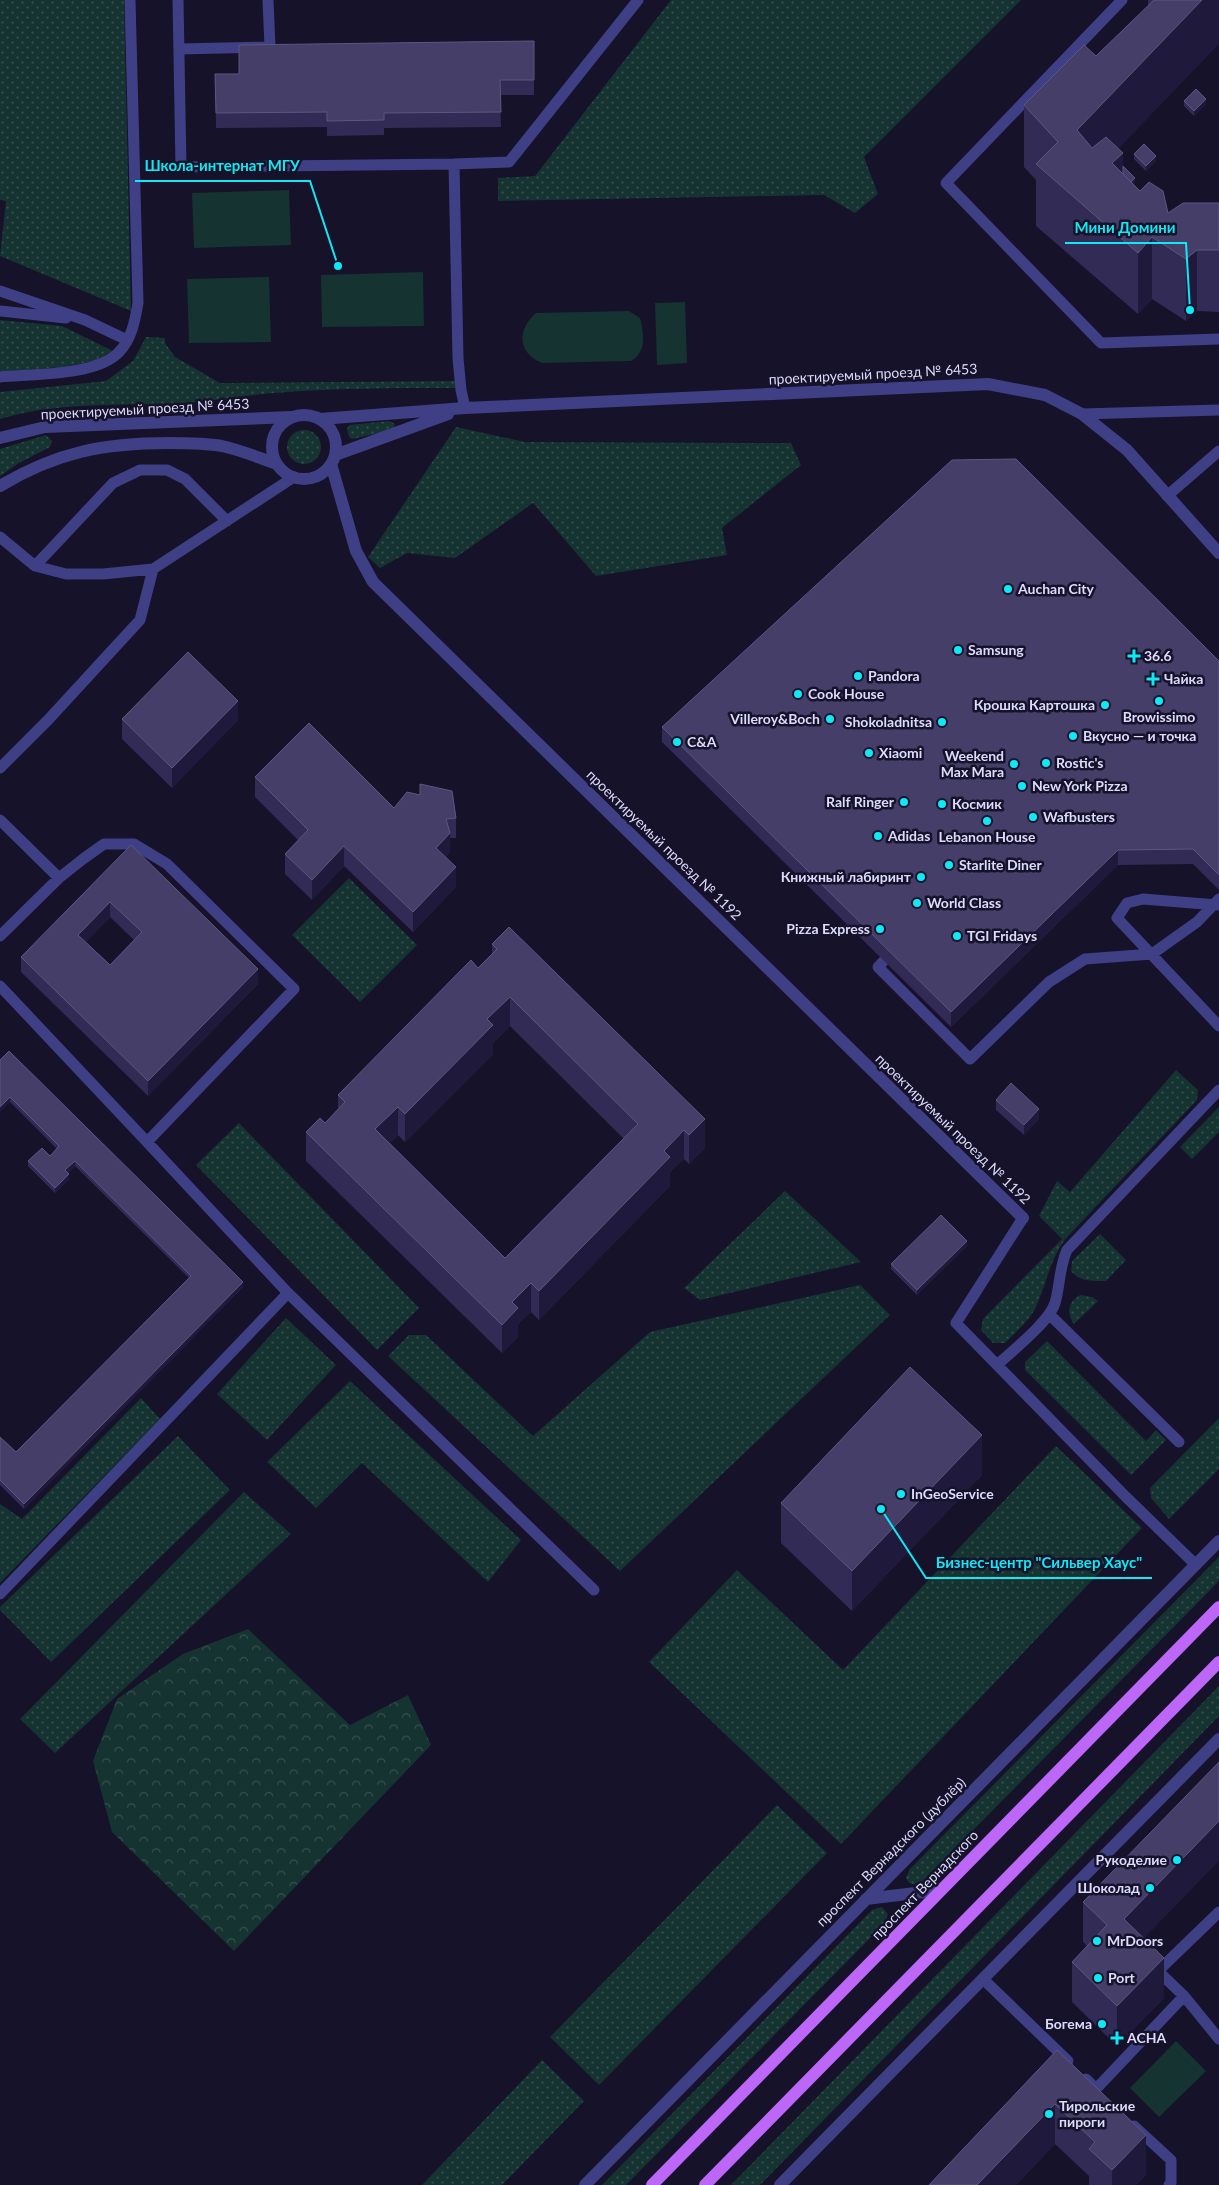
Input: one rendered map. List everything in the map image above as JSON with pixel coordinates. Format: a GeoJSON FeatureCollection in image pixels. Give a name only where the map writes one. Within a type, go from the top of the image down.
{"type":"FeatureCollection","features":[{"type":"Feature","properties":{"kind":"main road","name":"проспект Вернадского"},"geometry":{"type":"LineString","coordinates":[[652,2185],[1219,1607]]}},
{"type":"Feature","properties":{"kind":"main road"},"geometry":{"type":"LineString","coordinates":[[705,2185],[1219,1662]]}},
{"type":"Feature","properties":{"kind":"street","name":"проектируемый проезд № 6453"},"geometry":{"type":"LineString","coordinates":[[0,438],[45,427],[292,417],[302,415],[320,419],[465,408],[988,384],[1045,395],[1082,414],[1127,450],[1219,552]]}},
{"type":"Feature","properties":{"kind":"street","name":"проектируемый проезд № 6453"},"geometry":{"type":"LineString","coordinates":[[294,477],[304,479],[314,477],[324,472],[333,460],[465,408]]}},
{"type":"Feature","properties":{"kind":"street"},"geometry":{"type":"LineString","coordinates":[[292,417],[283,423],[276,432],[273,448],[277,464],[284,472],[294,477]]}},
{"type":"Feature","properties":{"kind":"street"},"geometry":{"type":"LineString","coordinates":[[320,419],[327,424],[335,438],[333,460]]}},
{"type":"Feature","properties":{"kind":"street"},"geometry":{"type":"LineString","coordinates":[[0,486],[53,460],[94,448],[135,443],[183,443],[222,446],[277,464]]}},
{"type":"Feature","properties":{"kind":"street","name":"проектируемый проезд № 1192"},"geometry":{"type":"LineString","coordinates":[[333,460],[356,551],[373,582],[1024,1218]]}},
{"type":"Feature","properties":{"kind":"street","name":"проспект Вернадского (дублёр)"},"geometry":{"type":"LineString","coordinates":[[584,2185],[1219,1541]]}},
{"type":"Feature","properties":{"kind":"street"},"geometry":{"type":"LineString","coordinates":[[780,2185],[1219,1739]]}},
{"type":"Feature","properties":{"kind":"street"},"geometry":{"type":"LineString","coordinates":[[866,1899],[940,1890]]}},
{"type":"Feature","properties":{"kind":"lane"},"geometry":{"type":"LineString","coordinates":[[0,377],[99,366],[119,353],[132,331],[138,302],[130,0]]}},
{"type":"Feature","properties":{"kind":"lane"},"geometry":{"type":"LineString","coordinates":[[178,0],[181,167],[509,162],[638,0]]}},
{"type":"Feature","properties":{"kind":"lane"},"geometry":{"type":"LineString","coordinates":[[179,49],[270,47],[268,0]]}},
{"type":"Feature","properties":{"kind":"lane"},"geometry":{"type":"LineString","coordinates":[[1122,0],[946,183],[1101,343],[1219,339]]}},
{"type":"Feature","properties":{"kind":"lane"},"geometry":{"type":"LineString","coordinates":[[454,164],[458,358],[465,408]]}},
{"type":"Feature","properties":{"kind":"lane"},"geometry":{"type":"LineString","coordinates":[[0,291],[86,320],[127,340]]}},
{"type":"Feature","properties":{"kind":"lane"},"geometry":{"type":"LineString","coordinates":[[0,312],[86,320]]}},
{"type":"Feature","properties":{"kind":"lane"},"geometry":{"type":"LineString","coordinates":[[1082,414],[1219,410]]}},
{"type":"Feature","properties":{"kind":"lane"},"geometry":{"type":"LineString","coordinates":[[1167,496],[1219,451]]}},
{"type":"Feature","properties":{"kind":"lane"},"geometry":{"type":"LineString","coordinates":[[34,566],[113,483],[140,470],[167,470],[185,479],[227,521]]}},
{"type":"Feature","properties":{"kind":"lane"},"geometry":{"type":"LineString","coordinates":[[0,537],[34,566],[66,574],[103,574],[153,569],[294,477]]}},
{"type":"Feature","properties":{"kind":"lane"},"geometry":{"type":"LineString","coordinates":[[0,768],[48,720],[140,620],[153,569]]}},
{"type":"Feature","properties":{"kind":"lane"},"geometry":{"type":"LineString","coordinates":[[0,820],[59,878]]}},
{"type":"Feature","properties":{"kind":"lane"},"geometry":{"type":"LineString","coordinates":[[0,936],[59,878],[104,844],[134,844],[168,864],[294,989],[147,1142]]}},
{"type":"Feature","properties":{"kind":"lane"},"geometry":{"type":"LineString","coordinates":[[1219,905],[1143,899],[1127,903],[1117,918],[1219,1026]]}},
{"type":"Feature","properties":{"kind":"lane"},"geometry":{"type":"LineString","coordinates":[[906,939],[878,967],[970,1059],[1049,982],[1085,958],[1152,954],[1197,922],[1219,899]]}},
{"type":"Feature","properties":{"kind":"lane"},"geometry":{"type":"LineString","coordinates":[[0,986],[288,1293],[594,1590]]}},
{"type":"Feature","properties":{"kind":"lane"},"geometry":{"type":"LineString","coordinates":[[997,1365],[1050,1315],[1055,1303],[1061,1264],[1066,1250],[1219,1090]]}},
{"type":"Feature","properties":{"kind":"lane"},"geometry":{"type":"LineString","coordinates":[[1024,1218],[956,1323],[1126,1497],[1196,1565]]}},
{"type":"Feature","properties":{"kind":"lane"},"geometry":{"type":"LineString","coordinates":[[0,1594],[288,1293]]}},
{"type":"Feature","properties":{"kind":"lane"},"geometry":{"type":"LineString","coordinates":[[1050,1315],[1179,1442]]}},
{"type":"Feature","properties":{"kind":"lane"},"geometry":{"type":"LineString","coordinates":[[1219,1912],[1158,1971],[1184,1996],[1219,2039]]}},
{"type":"Feature","properties":{"kind":"lane"},"geometry":{"type":"LineString","coordinates":[[983,1979],[1099,2092],[1184,1996]]}},
{"type":"Feature","properties":{"kind":"lane"},"geometry":{"type":"LineString","coordinates":[[1124,2115],[1171,2160],[1171,2182],[1169,2185]]}},
{"type":"Feature","properties":{"kind":"green space"},"geometry":{"type":"Polygon","coordinates":[[[0,0],[124,0],[131,311],[0,256],[6,201],[0,200],[0,0]]]}},
{"type":"Feature","properties":{"kind":"green space"},"geometry":{"type":"Polygon","coordinates":[[[671,0],[1021,0],[864,157],[878,194],[855,213],[824,195],[498,201],[498,178],[535,176],[671,0]]]}},
{"type":"Feature","properties":{"kind":"green space"},"geometry":{"type":"Polygon","coordinates":[[[289,190],[291,245],[194,248],[192,193],[289,190]]]}},
{"type":"Feature","properties":{"kind":"green space"},"geometry":{"type":"Polygon","coordinates":[[[423,272],[424,326],[322,327],[321,275],[423,272]]]}},
{"type":"Feature","properties":{"kind":"green space"},"geometry":{"type":"Polygon","coordinates":[[[269,277],[271,342],[189,343],[187,279],[269,277]]]}},
{"type":"Feature","properties":{"kind":"green space"},"geometry":{"type":"Polygon","coordinates":[[[685,302],[687,363],[657,365],[655,303],[685,302]]]}},
{"type":"Feature","properties":{"kind":"green space"},"geometry":{"type":"Polygon","coordinates":[[[629,311],[640,318],[643,330],[642,348],[640,353],[631,361],[542,363],[528,353],[524,347],[523,333],[525,326],[536,313],[629,311]]]}},
{"type":"Feature","properties":{"kind":"green space"},"geometry":{"type":"Polygon","coordinates":[[[0,320],[62,326],[113,351],[94,361],[63,367],[0,372],[0,320]]]}},
{"type":"Feature","properties":{"kind":"green space"},"geometry":{"type":"Polygon","coordinates":[[[146,337],[165,338],[165,343],[175,357],[220,383],[456,381],[457,388],[320,390],[185,403],[92,405],[46,409],[0,419],[0,392],[106,381],[133,361],[146,337]]]}},
{"type":"Feature","properties":{"kind":"green space"},"geometry":{"type":"Polygon","coordinates":[[[389,421],[395,424],[393,430],[352,439],[349,437],[347,429],[349,425],[389,421]]]}},
{"type":"Feature","properties":{"kind":"green space"},"geometry":{"type":"Polygon","coordinates":[[[456,427],[525,442],[791,443],[801,465],[722,528],[727,555],[596,576],[533,503],[455,558],[407,553],[380,568],[368,557],[456,427]]]}},
{"type":"Feature","properties":{"kind":"green space"},"geometry":{"type":"Polygon","coordinates":[[[304,430],[311,431],[316,435],[320,440],[320,454],[316,459],[311,463],[304,464],[297,463],[292,459],[288,454],[287,447],[288,440],[292,435],[297,431],[304,430]]]}},
{"type":"Feature","properties":{"kind":"green space"},"geometry":{"type":"Polygon","coordinates":[[[46,435],[52,441],[50,447],[19,463],[0,476],[0,449],[46,435]]]}},
{"type":"Feature","properties":{"kind":"green space"},"geometry":{"type":"Polygon","coordinates":[[[349,878],[417,945],[360,1002],[292,935],[349,878]]]}},
{"type":"Feature","properties":{"kind":"green space"},"geometry":{"type":"Polygon","coordinates":[[[1176,1070],[1198,1090],[1197,1100],[1066,1238],[1056,1255],[1040,1298],[1030,1317],[1005,1343],[993,1343],[981,1330],[983,1319],[1062,1239],[1039,1216],[1057,1181],[1070,1192],[1176,1070]]]}},
{"type":"Feature","properties":{"kind":"green space"},"geometry":{"type":"Polygon","coordinates":[[[1219,1107],[1219,1132],[1192,1159],[1180,1147],[1219,1107]]]}},
{"type":"Feature","properties":{"kind":"green space"},"geometry":{"type":"Polygon","coordinates":[[[239,1123],[419,1308],[377,1350],[196,1165],[239,1123]]]}},
{"type":"Feature","properties":{"kind":"green space"},"geometry":{"type":"Polygon","coordinates":[[[785,1191],[861,1262],[700,1300],[684,1288],[785,1191]]]}},
{"type":"Feature","properties":{"kind":"green space"},"geometry":{"type":"Polygon","coordinates":[[[1100,1234],[1126,1260],[1106,1281],[1087,1280],[1078,1277],[1071,1271],[1072,1261],[1100,1234]]]}},
{"type":"Feature","properties":{"kind":"green space"},"geometry":{"type":"Polygon","coordinates":[[[860,1285],[890,1315],[620,1571],[388,1356],[409,1335],[426,1335],[533,1436],[650,1332],[860,1285]]]}},
{"type":"Feature","properties":{"kind":"green space"},"geometry":{"type":"Polygon","coordinates":[[[1080,1295],[1092,1297],[1098,1301],[1074,1324],[1069,1312],[1071,1304],[1080,1295]]]}},
{"type":"Feature","properties":{"kind":"green space"},"geometry":{"type":"Polygon","coordinates":[[[286,1318],[336,1365],[267,1440],[217,1394],[286,1318]]]}},
{"type":"Feature","properties":{"kind":"green space"},"geometry":{"type":"Polygon","coordinates":[[[1047,1341],[1146,1441],[1156,1430],[1166,1440],[1131,1475],[1025,1370],[1025,1362],[1047,1341]]]}},
{"type":"Feature","properties":{"kind":"green space"},"geometry":{"type":"Polygon","coordinates":[[[350,1381],[521,1540],[488,1582],[362,1463],[316,1508],[267,1462],[350,1381]]]}},
{"type":"Feature","properties":{"kind":"green space"},"geometry":{"type":"Polygon","coordinates":[[[141,1398],[160,1419],[0,1583],[0,1504],[22,1519],[141,1398]]]}},
{"type":"Feature","properties":{"kind":"green space"},"geometry":{"type":"Polygon","coordinates":[[[1219,1418],[1219,1469],[1169,1519],[1151,1498],[1150,1488],[1219,1418]]]}},
{"type":"Feature","properties":{"kind":"green space"},"geometry":{"type":"Polygon","coordinates":[[[178,1436],[230,1490],[51,1662],[0,1610],[0,1607],[178,1436]]]}},
{"type":"Feature","properties":{"kind":"green space"},"geometry":{"type":"Polygon","coordinates":[[[1056,1446],[1142,1528],[841,1844],[649,1662],[737,1570],[843,1670],[1056,1446]]]}},
{"type":"Feature","properties":{"kind":"green space"},"geometry":{"type":"Polygon","coordinates":[[[244,1492],[291,1534],[55,1753],[20,1719],[244,1492]]]}},
{"type":"Feature","properties":{"kind":"green space"},"geometry":{"type":"Polygon","coordinates":[[[1219,1557],[1219,1581],[922,1882],[916,1885],[909,1883],[906,1878],[909,1870],[1219,1557]]]}},
{"type":"Feature","properties":{"kind":"green space"},"geometry":{"type":"Polygon","coordinates":[[[248,1629],[350,1725],[408,1695],[431,1745],[234,1951],[112,1832],[93,1761],[117,1699],[183,1654],[248,1629]]]}},
{"type":"Feature","properties":{"kind":"green space"},"geometry":{"type":"Polygon","coordinates":[[[1219,1686],[1219,1716],[760,2185],[731,2185],[1219,1686]]]}},
{"type":"Feature","properties":{"kind":"green space"},"geometry":{"type":"Polygon","coordinates":[[[777,1805],[827,1853],[599,2085],[550,2037],[777,1805]]]}},
{"type":"Feature","properties":{"kind":"green space"},"geometry":{"type":"Polygon","coordinates":[[[882,1907],[888,1914],[884,1924],[626,2185],[602,2185],[872,1910],[882,1907]]]}},
{"type":"Feature","properties":{"kind":"green space"},"geometry":{"type":"Polygon","coordinates":[[[1176,2041],[1206,2071],[1159,2117],[1130,2088],[1176,2041]]]}},
{"type":"Feature","properties":{"kind":"green space"},"geometry":{"type":"Polygon","coordinates":[[[542,2060],[584,2101],[502,2185],[422,2185],[542,2060]]]}},
{"type":"Feature","properties":{"kind":"building"},"geometry":{"type":"Polygon","coordinates":[[[1154,0],[1202,0],[1077,130],[1092,148],[1106,137],[1123,153],[1112,163],[1140,191],[1149,182],[1163,191],[1168,213],[1183,203],[1219,203],[1219,250],[1197,250],[1186,259],[1152,237],[1138,253],[1036,164],[1058,142],[1024,105],[1084,45],[1096,56],[1154,0]]]}},
{"type":"Feature","properties":{"kind":"building"},"geometry":{"type":"Polygon","coordinates":[[[534,41],[534,80],[500,80],[501,112],[384,113],[384,120],[327,121],[327,112],[216,113],[215,74],[239,74],[239,45],[534,41]]]}},
{"type":"Feature","properties":{"kind":"building"},"geometry":{"type":"Polygon","coordinates":[[[1196,89],[1206,99],[1194,111],[1184,101],[1196,89]]]}},
{"type":"Feature","properties":{"kind":"building"},"geometry":{"type":"Polygon","coordinates":[[[1144,144],[1156,156],[1146,166],[1134,154],[1144,144]]]}},
{"type":"Feature","properties":{"kind":"building"},"geometry":{"type":"Polygon","coordinates":[[[1123,166],[1135,178],[1131,182],[1123,174],[1123,166]]]}},
{"type":"Feature","properties":{"kind":"building"},"geometry":{"type":"Polygon","coordinates":[[[1016,459],[1219,661],[1219,875],[1193,849],[1118,850],[951,1012],[662,727],[952,460],[1016,459]]]}},
{"type":"Feature","properties":{"kind":"building"},"geometry":{"type":"Polygon","coordinates":[[[188,652],[238,701],[172,768],[122,719],[188,652]]]}},
{"type":"Feature","properties":{"kind":"building"},"geometry":{"type":"Polygon","coordinates":[[[309,723],[394,808],[407,792],[420,795],[420,784],[452,791],[456,818],[446,819],[450,833],[436,848],[456,867],[413,912],[344,846],[312,880],[285,854],[308,830],[255,777],[309,723]]]}},
{"type":"Feature","properties":{"kind":"building"},"geometry":{"type":"Polygon","coordinates":[[[131,845],[258,969],[148,1081],[21,957],[131,845]],[[110,902],[78,935],[110,965],[142,932],[110,902]]]}},
{"type":"Feature","properties":{"kind":"building"},"geometry":{"type":"Polygon","coordinates":[[[509,927],[705,1119],[689,1135],[684,1130],[664,1151],[670,1157],[539,1291],[531,1283],[512,1302],[518,1308],[502,1325],[306,1132],[320,1118],[325,1123],[345,1102],[338,1095],[471,960],[478,968],[497,949],[492,944],[509,927]],[[510,997],[487,1019],[493,1025],[405,1114],[398,1107],[375,1129],[505,1258],[638,1124],[510,997]]]}},
{"type":"Feature","properties":{"kind":"building"},"geometry":{"type":"Polygon","coordinates":[[[9,1051],[243,1282],[24,1504],[0,1480],[0,1437],[16,1452],[191,1276],[75,1161],[65,1170],[69,1174],[55,1188],[28,1161],[42,1148],[50,1156],[59,1146],[10,1097],[0,1107],[0,1060],[9,1051]]]}},
{"type":"Feature","properties":{"kind":"building"},"geometry":{"type":"Polygon","coordinates":[[[1011,1083],[1039,1109],[1024,1125],[996,1100],[1011,1083]]]}},
{"type":"Feature","properties":{"kind":"building"},"geometry":{"type":"Polygon","coordinates":[[[941,1215],[967,1241],[917,1290],[891,1264],[941,1215]]]}},
{"type":"Feature","properties":{"kind":"building"},"geometry":{"type":"Polygon","coordinates":[[[910,1367],[982,1435],[852,1571],[781,1503],[910,1367]]]}},
{"type":"Feature","properties":{"kind":"building"},"geometry":{"type":"Polygon","coordinates":[[[1219,1762],[1219,1821],[1124,1919],[1164,1958],[1117,2006],[1072,1962],[1107,1925],[1083,1902],[1219,1762]]]}},
{"type":"Feature","properties":{"kind":"building"},"geometry":{"type":"Polygon","coordinates":[[[1057,2050],[1146,2135],[1112,2170],[1089,2149],[1095,2142],[1055,2104],[977,2185],[929,2185],[1057,2050]]]}},
{"type":"Feature","properties":{"kind":"place","name":"Школа-интернат МГУ"},"geometry":{"type":"Point","coordinates":[338,266]}},
{"type":"Feature","properties":{"kind":"place","name":"Мини Домини"},"geometry":{"type":"Point","coordinates":[1190,310]}},
{"type":"Feature","properties":{"kind":"place","name":"Auchan City"},"geometry":{"type":"Point","coordinates":[1008,589]}},
{"type":"Feature","properties":{"kind":"place","name":"Samsung"},"geometry":{"type":"Point","coordinates":[958,650]}},
{"type":"Feature","properties":{"kind":"place","name":"36.6"},"geometry":{"type":"Point","coordinates":[1134,656]}},
{"type":"Feature","properties":{"kind":"place","name":"Pandora"},"geometry":{"type":"Point","coordinates":[858,676]}},
{"type":"Feature","properties":{"kind":"place","name":"Чайка"},"geometry":{"type":"Point","coordinates":[1153,679]}},
{"type":"Feature","properties":{"kind":"place","name":"Cook House"},"geometry":{"type":"Point","coordinates":[798,694]}},
{"type":"Feature","properties":{"kind":"place","name":"Browissimo"},"geometry":{"type":"Point","coordinates":[1159,701]}},
{"type":"Feature","properties":{"kind":"place","name":"Крошка Картошка"},"geometry":{"type":"Point","coordinates":[1105,705]}},
{"type":"Feature","properties":{"kind":"place","name":"Villeroy&Boch"},"geometry":{"type":"Point","coordinates":[830,719]}},
{"type":"Feature","properties":{"kind":"place","name":"Shokoladnitsa"},"geometry":{"type":"Point","coordinates":[942,722]}},
{"type":"Feature","properties":{"kind":"place","name":"Вкусно — и точка"},"geometry":{"type":"Point","coordinates":[1073,736]}},
{"type":"Feature","properties":{"kind":"place","name":"C&A"},"geometry":{"type":"Point","coordinates":[677,742]}},
{"type":"Feature","properties":{"kind":"place","name":"Xiaomi"},"geometry":{"type":"Point","coordinates":[869,753]}},
{"type":"Feature","properties":{"kind":"place","name":"Rostic's"},"geometry":{"type":"Point","coordinates":[1046,763]}},
{"type":"Feature","properties":{"kind":"place","name":"Weekend Max Mara"},"geometry":{"type":"Point","coordinates":[1014,764]}},
{"type":"Feature","properties":{"kind":"place","name":"New York Pizza"},"geometry":{"type":"Point","coordinates":[1022,786]}},
{"type":"Feature","properties":{"kind":"place","name":"Ralf Ringer"},"geometry":{"type":"Point","coordinates":[904,802]}},
{"type":"Feature","properties":{"kind":"place","name":"Космик"},"geometry":{"type":"Point","coordinates":[942,804]}},
{"type":"Feature","properties":{"kind":"place","name":"Wafbusters"},"geometry":{"type":"Point","coordinates":[1033,817]}},
{"type":"Feature","properties":{"kind":"place","name":"Lebanon House"},"geometry":{"type":"Point","coordinates":[987,821]}},
{"type":"Feature","properties":{"kind":"place","name":"Adidas"},"geometry":{"type":"Point","coordinates":[878,836]}},
{"type":"Feature","properties":{"kind":"place","name":"Starlite Diner"},"geometry":{"type":"Point","coordinates":[949,865]}},
{"type":"Feature","properties":{"kind":"place","name":"Книжный лабиринт"},"geometry":{"type":"Point","coordinates":[921,877]}},
{"type":"Feature","properties":{"kind":"place","name":"World Class"},"geometry":{"type":"Point","coordinates":[917,903]}},
{"type":"Feature","properties":{"kind":"place","name":"Pizza Express"},"geometry":{"type":"Point","coordinates":[880,929]}},
{"type":"Feature","properties":{"kind":"place","name":"TGI Fridays"},"geometry":{"type":"Point","coordinates":[957,936]}},
{"type":"Feature","properties":{"kind":"place","name":"InGeoService"},"geometry":{"type":"Point","coordinates":[901,1494]}},
{"type":"Feature","properties":{"kind":"place","name":"Бизнес-центр \"Сильвер Хаус\""},"geometry":{"type":"Point","coordinates":[881,1509]}},
{"type":"Feature","properties":{"kind":"place","name":"Рукоделие"},"geometry":{"type":"Point","coordinates":[1177,1860]}},
{"type":"Feature","properties":{"kind":"place","name":"Шоколад"},"geometry":{"type":"Point","coordinates":[1150,1888]}},
{"type":"Feature","properties":{"kind":"place","name":"MrDoors"},"geometry":{"type":"Point","coordinates":[1097,1941]}},
{"type":"Feature","properties":{"kind":"place","name":"Port"},"geometry":{"type":"Point","coordinates":[1098,1978]}},
{"type":"Feature","properties":{"kind":"place","name":"Богема"},"geometry":{"type":"Point","coordinates":[1102,2024]}},
{"type":"Feature","properties":{"kind":"place","name":"ACHA"},"geometry":{"type":"Point","coordinates":[1117,2038]}},
{"type":"Feature","properties":{"kind":"place","name":"Тирольские пироги"},"geometry":{"type":"Point","coordinates":[1049,2114]}}]}
